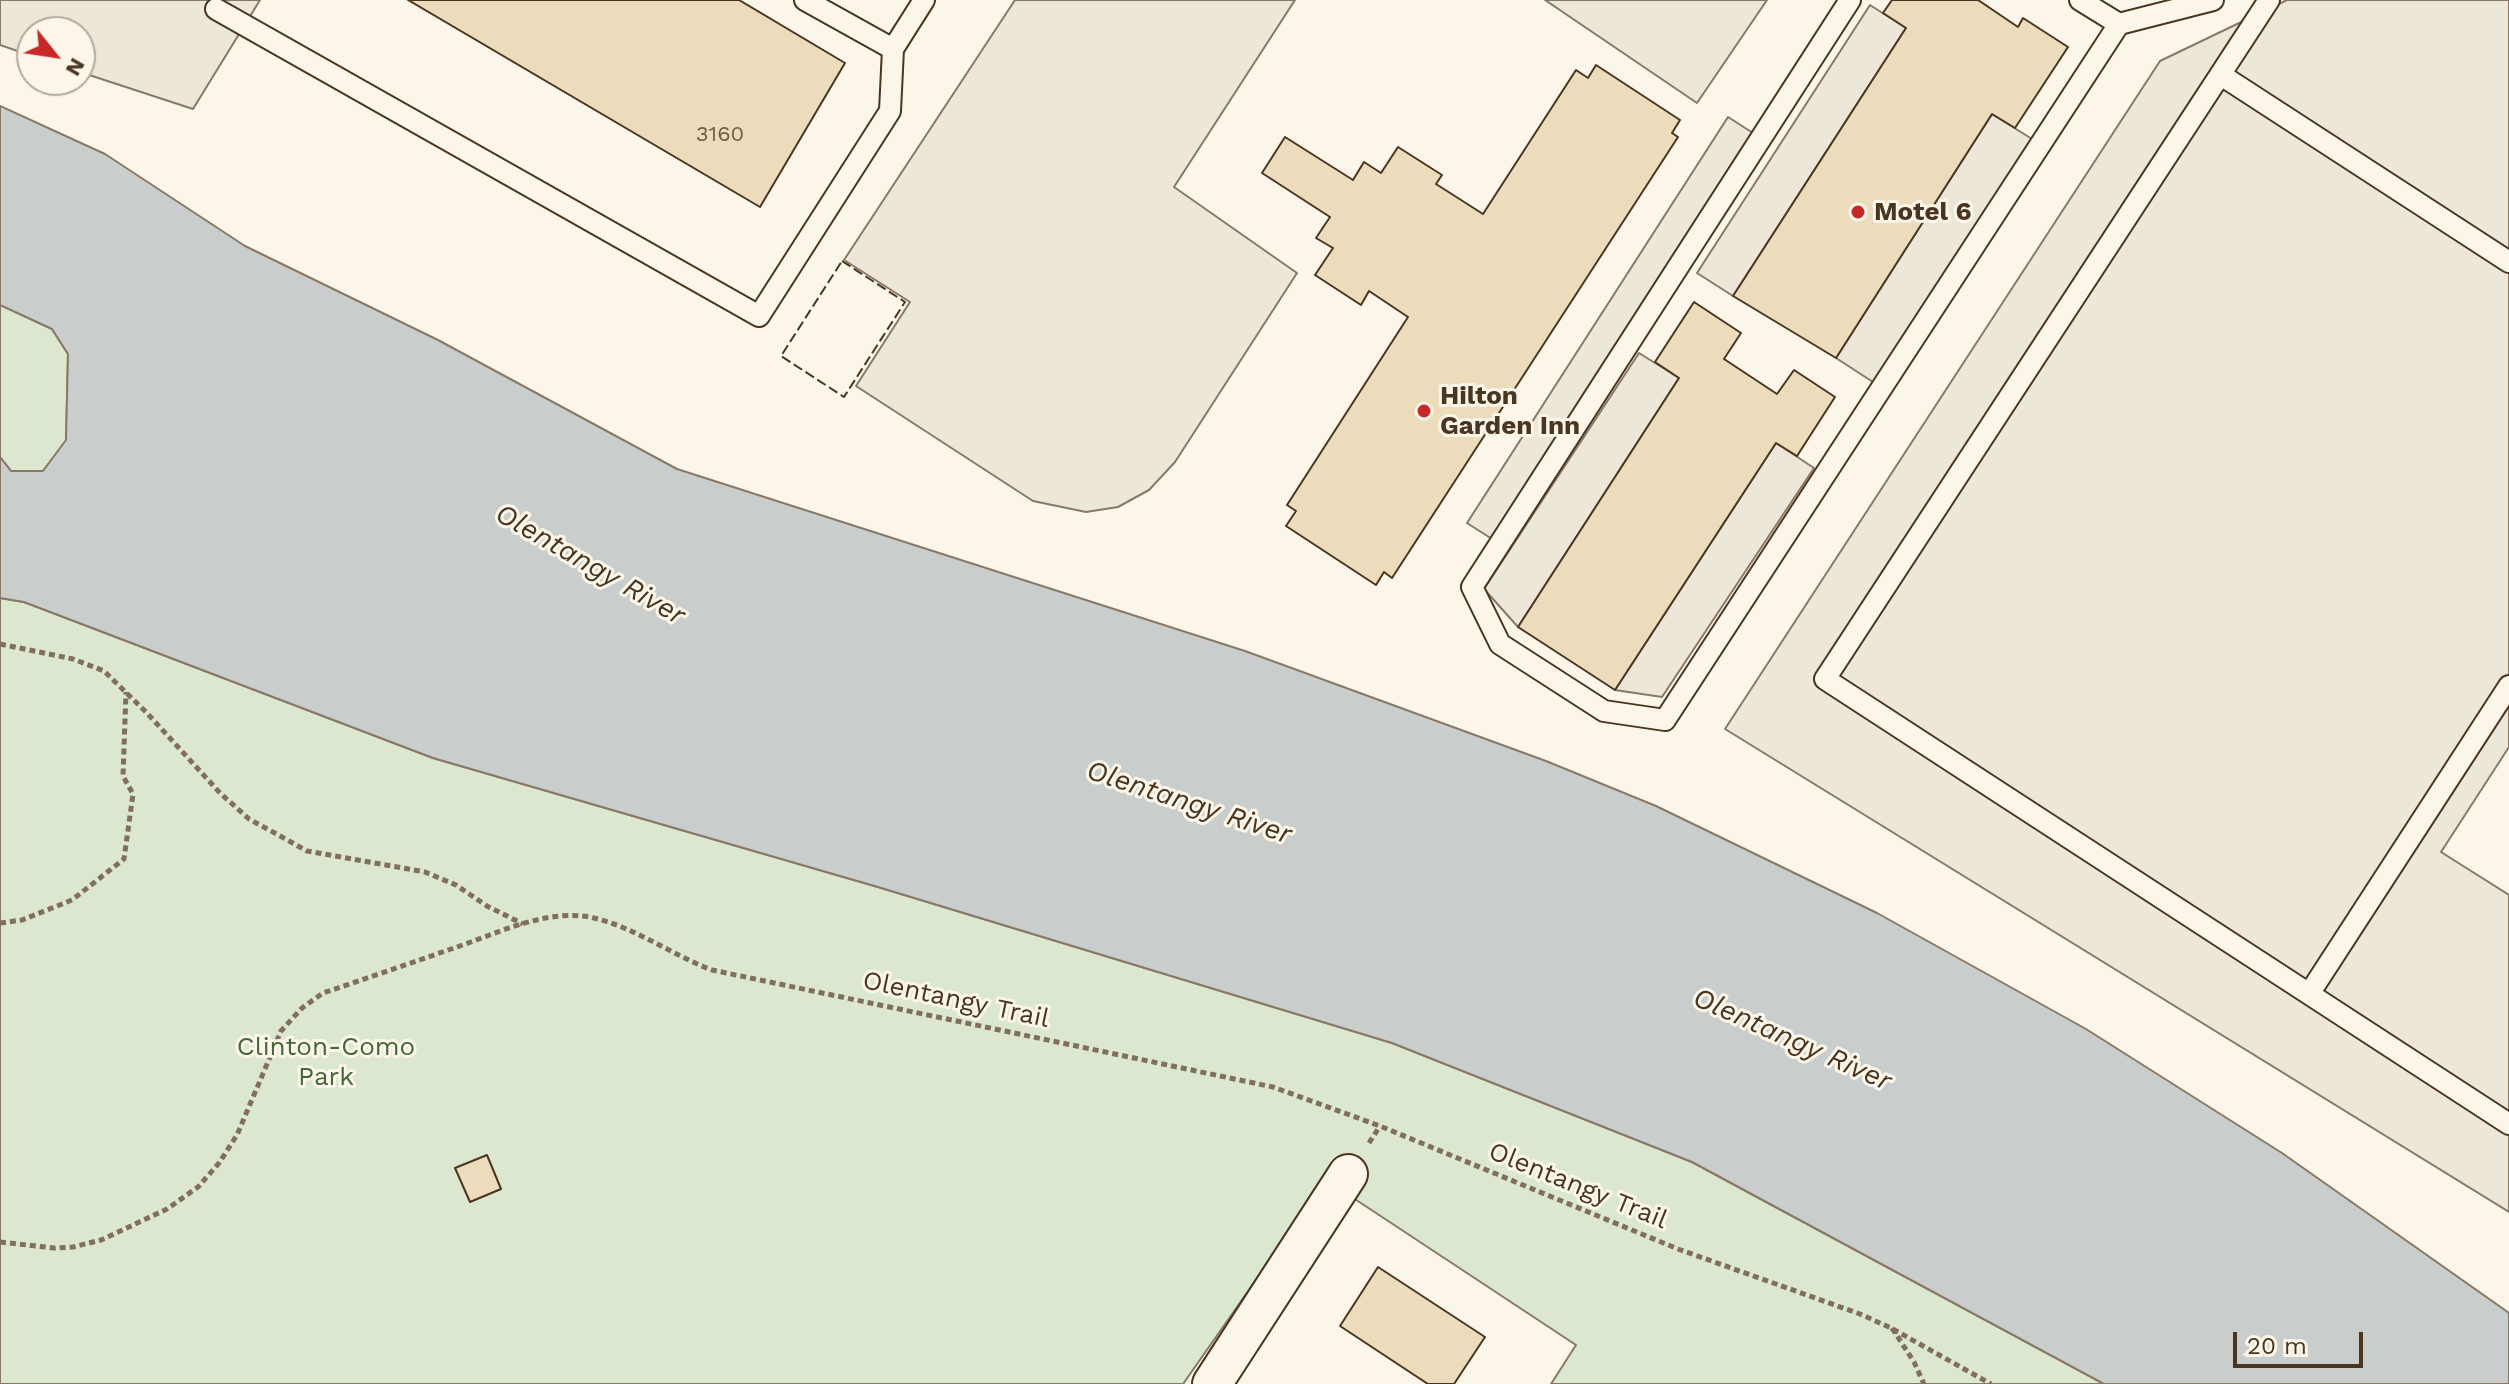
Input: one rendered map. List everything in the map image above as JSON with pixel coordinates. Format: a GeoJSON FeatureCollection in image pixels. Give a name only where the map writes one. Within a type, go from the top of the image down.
{"type":"FeatureCollection","features":[{"type":"Feature","properties":{"kind":"street"},"geometry":{"type":"LineString","coordinates":[[1212,1384],[1348,1174]]}},
{"type":"Feature","properties":{"kind":"lane"},"geometry":{"type":"LineString","coordinates":[[805,0],[893,49]]}},
{"type":"Feature","properties":{"kind":"lane"},"geometry":{"type":"LineString","coordinates":[[216,9],[759,316],[890,111],[893,49],[924,0]]}},
{"type":"Feature","properties":{"kind":"lane"},"geometry":{"type":"LineString","coordinates":[[1850,0],[1472,587],[1500,644],[1604,711],[1665,720],[2119,24],[2213,0]]}},
{"type":"Feature","properties":{"kind":"lane"},"geometry":{"type":"LineString","coordinates":[[2080,0],[2119,24]]}},
{"type":"Feature","properties":{"kind":"lane"},"geometry":{"type":"LineString","coordinates":[[2269,0],[1825,679],[2509,1124]]}},
{"type":"Feature","properties":{"kind":"lane"},"geometry":{"type":"LineString","coordinates":[[2221,75],[2509,262]]}},
{"type":"Feature","properties":{"kind":"lane"},"geometry":{"type":"LineString","coordinates":[[2309,994],[2509,686]]}},
{"type":"Feature","properties":{"kind":"path"},"geometry":{"type":"LineString","coordinates":[[0,644],[73,659],[104,671],[220,793],[249,819],[307,851],[425,872],[456,885],[524,925]]}},
{"type":"Feature","properties":{"kind":"path"},"geometry":{"type":"LineString","coordinates":[[0,923],[22,920],[72,900],[124,859],[133,794],[123,776],[126,692]]}},
{"type":"Feature","properties":{"kind":"path","name":"Olentangy Trail"},"geometry":{"type":"LineString","coordinates":[[0,1242],[28,1247],[73,1247],[101,1240],[167,1209],[198,1187],[219,1163],[237,1135],[281,1031],[302,1008],[323,993],[524,925],[567,915],[591,917],[635,932],[688,961],[712,970],[1273,1087],[1380,1126],[1678,1249],[1807,1293],[1891,1328],[1991,1384]]}},
{"type":"Feature","properties":{"kind":"path"},"geometry":{"type":"LineString","coordinates":[[1891,1328],[1914,1362],[1924,1384]]}},
{"type":"Feature","properties":{"kind":"green space"},"geometry":{"type":"Polygon","coordinates":[[[0,305],[52,329],[68,354],[66,441],[43,471],[11,471],[0,457],[0,305]]]}},
{"type":"Feature","properties":{"kind":"green space","name":"Clinton-Como Park"},"geometry":{"type":"Polygon","coordinates":[[[0,598],[24,602],[433,758],[878,887],[1392,1043],[1692,1162],[2104,1384],[1551,1384],[1576,1345],[1326,1180],[1183,1384],[0,1384],[0,598]]]}},
{"type":"Feature","properties":{"kind":"shaded area"},"geometry":{"type":"Polygon","coordinates":[[[0,0],[260,0],[193,109],[96,77],[96,16],[16,16],[16,50],[0,45],[0,0]]]}},
{"type":"Feature","properties":{"kind":"shaded area"},"geometry":{"type":"Polygon","coordinates":[[[1015,0],[1295,0],[1174,187],[1297,273],[1175,462],[1149,490],[1118,507],[1086,512],[1033,501],[856,386],[910,302],[844,260],[1015,0]]]}},
{"type":"Feature","properties":{"kind":"shaded area"},"geometry":{"type":"Polygon","coordinates":[[[1545,0],[1767,0],[1697,103],[1545,0]]]}},
{"type":"Feature","properties":{"kind":"shaded area"},"geometry":{"type":"Polygon","coordinates":[[[2287,0],[2509,0],[2509,747],[2441,852],[2509,895],[2509,1212],[1725,729],[2160,61],[2287,0]]]}},
{"type":"Feature","properties":{"kind":"shaded area"},"geometry":{"type":"Polygon","coordinates":[[[1870,5],[1906,28],[1733,296],[1697,273],[1870,5]]]}},
{"type":"Feature","properties":{"kind":"shaded area"},"geometry":{"type":"Polygon","coordinates":[[[1992,114],[2032,139],[1876,384],[1836,358],[1992,114]]]}},
{"type":"Feature","properties":{"kind":"shaded area"},"geometry":{"type":"Polygon","coordinates":[[[1728,117],[1753,133],[1492,539],[1467,523],[1728,117]]]}},
{"type":"Feature","properties":{"kind":"shaded area"},"geometry":{"type":"Polygon","coordinates":[[[1639,353],[1679,378],[1518,627],[1484,589],[1639,353]]]}},
{"type":"Feature","properties":{"kind":"shaded area"},"geometry":{"type":"Polygon","coordinates":[[[1776,443],[1814,468],[1662,697],[1615,690],[1776,443]]]}},
{"type":"Feature","properties":{"kind":"water","name":"Olentangy River"},"geometry":{"type":"Polygon","coordinates":[[[0,106],[105,154],[245,246],[438,340],[677,469],[1245,651],[1546,761],[1656,806],[1877,913],[2086,1029],[2282,1153],[2509,1313],[2509,1384],[2104,1384],[1692,1162],[1392,1043],[878,887],[433,758],[24,602],[0,598],[0,457],[11,471],[43,471],[66,440],[68,354],[52,329],[0,305],[0,106]]]}},
{"type":"Feature","properties":{"kind":"building"},"geometry":{"type":"Polygon","coordinates":[[[408,0],[739,0],[845,63],[760,207],[408,0]]]}},
{"type":"Feature","properties":{"kind":"building","name":"Motel 6"},"geometry":{"type":"Polygon","coordinates":[[[1892,0],[1978,0],[2018,27],[2023,18],[2068,47],[2015,128],[1992,114],[1836,358],[1733,296],[1906,28],[1883,13],[1892,0]]]}},
{"type":"Feature","properties":{"kind":"building","name":"Hilton Garden Inn"},"geometry":{"type":"Polygon","coordinates":[[[1596,65],[1680,120],[1672,133],[1678,137],[1392,578],[1384,572],[1376,585],[1286,526],[1296,511],[1287,505],[1408,317],[1369,291],[1361,305],[1315,275],[1333,248],[1316,238],[1330,217],[1262,173],[1285,137],[1353,180],[1364,162],[1381,173],[1398,147],[1442,175],[1436,184],[1483,214],[1576,70],[1588,78],[1596,65]]]}},
{"type":"Feature","properties":{"kind":"building"},"geometry":{"type":"Polygon","coordinates":[[[1694,302],[1741,333],[1724,359],[1777,394],[1794,370],[1835,397],[1797,456],[1776,443],[1615,690],[1518,627],[1679,378],[1655,362],[1694,302]]]}},
{"type":"Feature","properties":{"kind":"building"},"geometry":{"type":"Polygon","coordinates":[[[487,1155],[501,1189],[470,1202],[455,1168],[487,1155]]]}},
{"type":"Feature","properties":{"kind":"building"},"geometry":{"type":"Polygon","coordinates":[[[1378,1267],[1485,1337],[1454,1384],[1428,1384],[1340,1326],[1378,1267]]]}},
{"type":"Feature","properties":{"kind":"fence"},"geometry":{"type":"LineString","coordinates":[[842,261],[905,302],[844,397],[781,356],[842,261]]}},
{"type":"Feature","properties":{"kind":"place","name":"Motel 6"},"geometry":{"type":"Point","coordinates":[1858,212]}},
{"type":"Feature","properties":{"kind":"place","name":"Hilton Garden Inn"},"geometry":{"type":"Point","coordinates":[1424,411]}}]}
